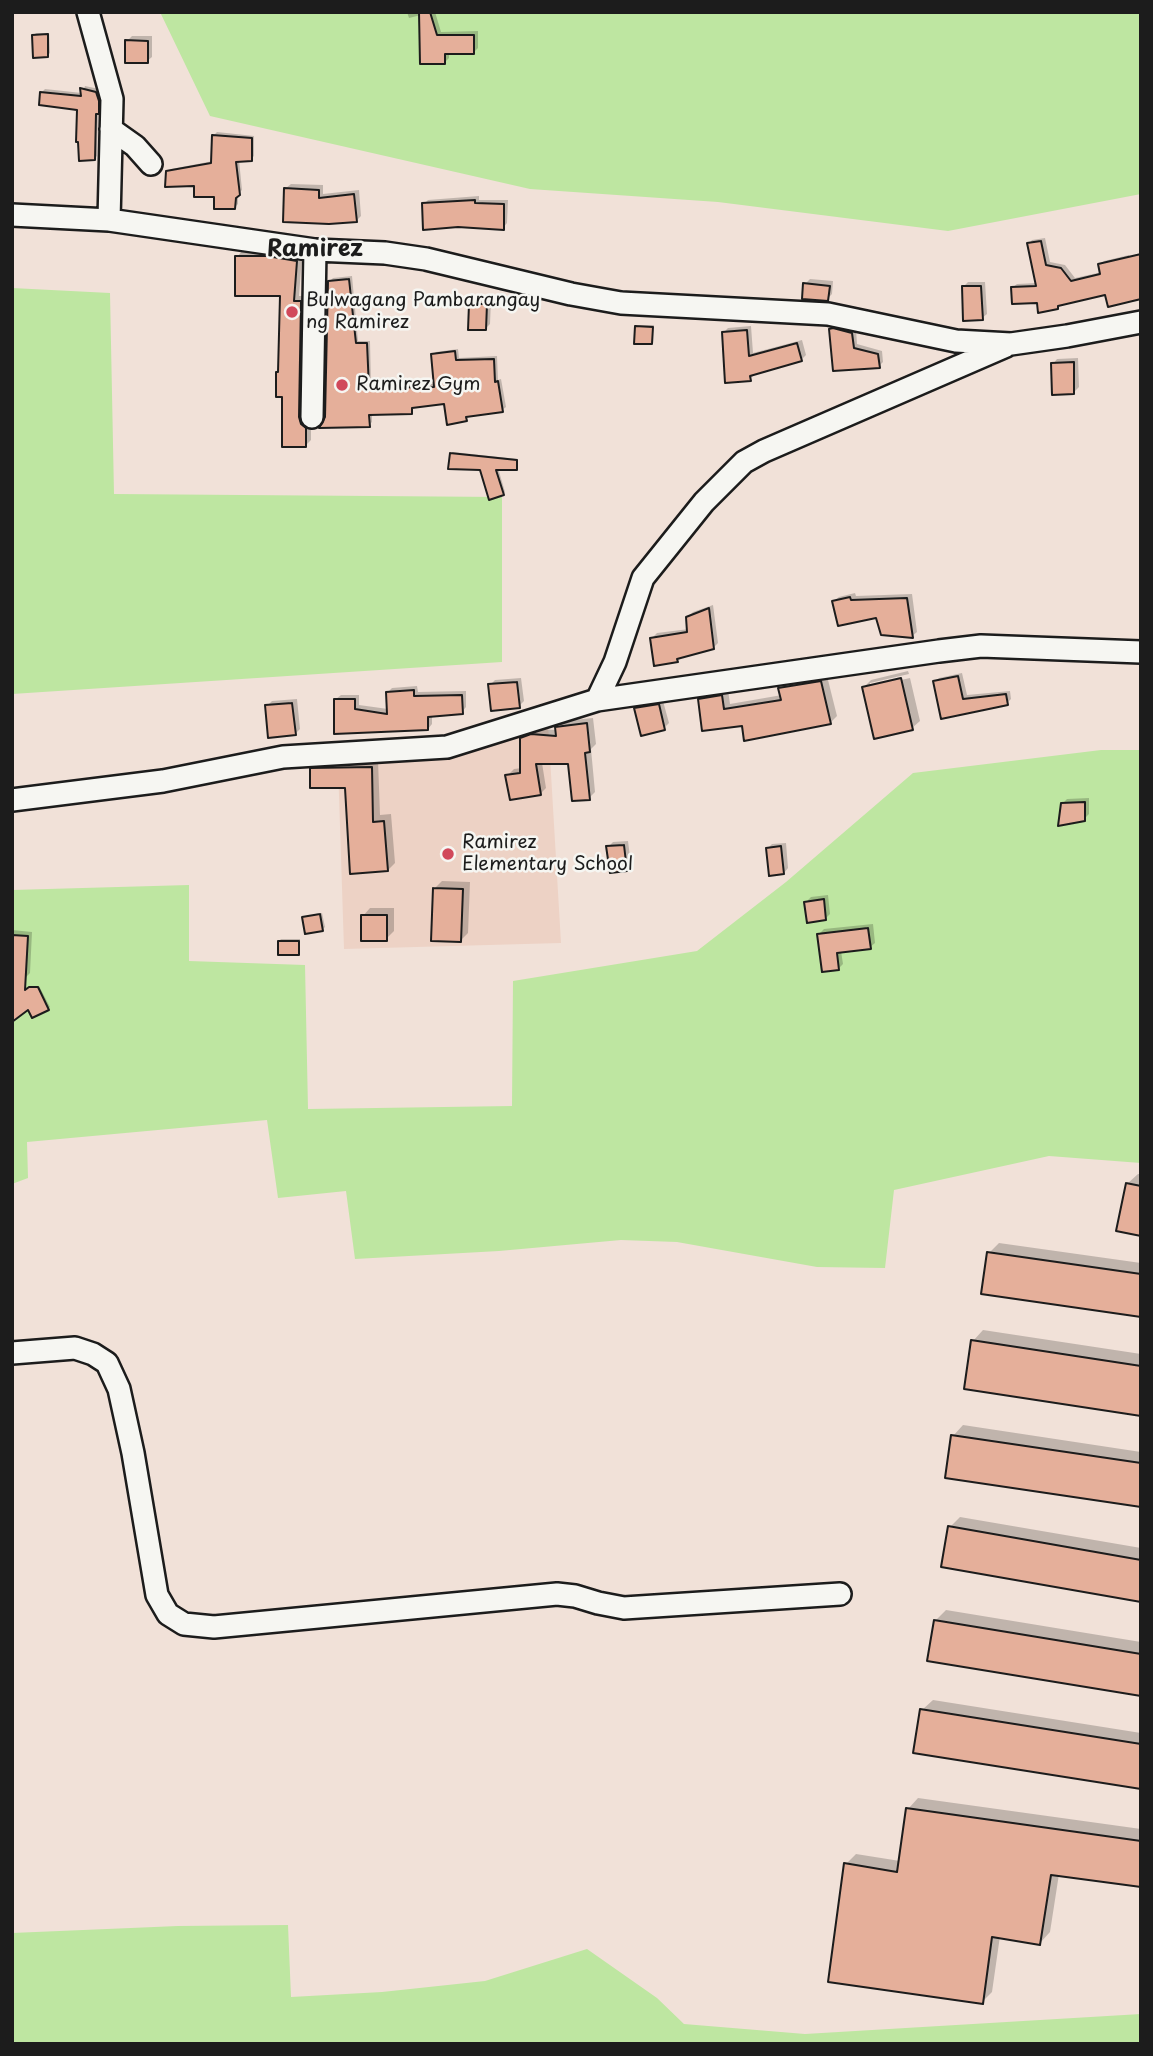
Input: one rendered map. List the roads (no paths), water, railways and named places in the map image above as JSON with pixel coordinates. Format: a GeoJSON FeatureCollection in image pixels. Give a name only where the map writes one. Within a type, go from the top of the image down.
{"type":"FeatureCollection","features":[{"type":"Feature","properties":{"kind":"street"},"geometry":{"type":"LineString","coordinates":[[88,12],[112,99],[109,220]]}},
{"type":"Feature","properties":{"kind":"street"},"geometry":{"type":"LineString","coordinates":[[111,129],[135,146],[151,164]]}},
{"type":"Feature","properties":{"kind":"street"},"geometry":{"type":"LineString","coordinates":[[12,215],[109,220],[315,250],[385,253],[426,259],[571,294],[621,303],[828,314],[956,341],[1011,344],[1141,321]]}},
{"type":"Feature","properties":{"kind":"street"},"geometry":{"type":"LineString","coordinates":[[312,416],[315,250]]}},
{"type":"Feature","properties":{"kind":"street"},"geometry":{"type":"LineString","coordinates":[[597,700],[615,662],[643,578],[704,502],[744,462],[1011,344]]}},
{"type":"Feature","properties":{"kind":"street"},"geometry":{"type":"LineString","coordinates":[[12,800],[163,781],[283,757],[447,747],[597,700],[981,646],[1141,652]]}},
{"type":"Feature","properties":{"kind":"street"},"geometry":{"type":"LineString","coordinates":[[12,1353],[75,1348],[93,1354],[107,1363],[118,1389],[130,1440],[157,1595],[168,1614],[184,1624],[214,1627],[557,1594],[624,1608],[840,1594]]}},
{"type":"Feature","properties":{"kind":"place","name":"Bulwagang Pambarangay ng Ramirez"},"geometry":{"type":"Point","coordinates":[292,312]}},
{"type":"Feature","properties":{"kind":"place","name":"Ramirez Gym"},"geometry":{"type":"Point","coordinates":[342,385]}},
{"type":"Feature","properties":{"kind":"place","name":"Ramirez Elementary School"},"geometry":{"type":"Point","coordinates":[448,854]}},
{"type":"Feature","properties":{"kind":"district","name":"Ramirez"},"geometry":{"type":"Point","coordinates":[315,250]}}]}
